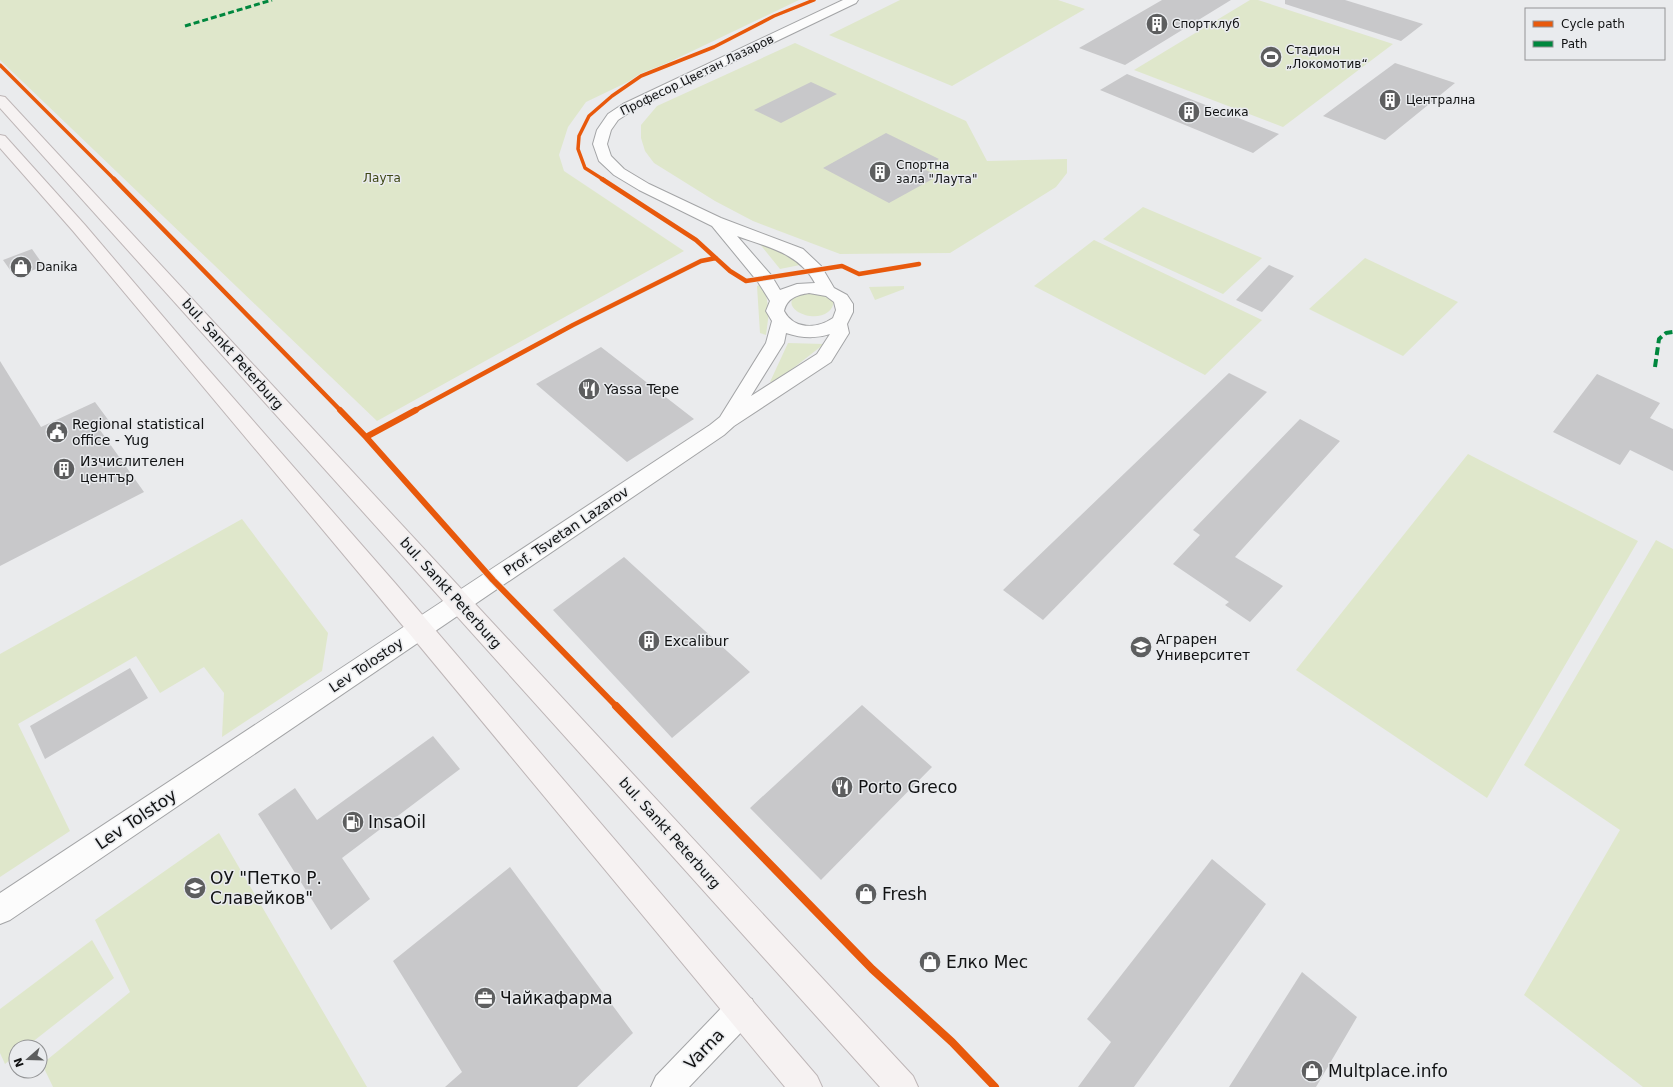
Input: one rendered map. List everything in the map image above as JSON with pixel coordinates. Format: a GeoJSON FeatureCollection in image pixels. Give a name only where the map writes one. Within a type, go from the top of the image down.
{"type":"FeatureCollection","features":[{"type":"Feature","properties":{"kind":"main road","name":"bul. Sankt Peterburg"},"geometry":{"type":"LineString","coordinates":[[0,100],[902,1087]]}},
{"type":"Feature","properties":{"kind":"main road"},"geometry":{"type":"LineString","coordinates":[[0,139],[79,228],[193,364],[420,629],[806,1087]]}},
{"type":"Feature","properties":{"kind":"street","name":"Професор Цветан Лазаров"},"geometry":{"type":"LineString","coordinates":[[827,290],[816,271],[807,260],[797,253],[716,222],[644,187],[619,172],[604,158],[600,144],[604,130],[613,117],[628,106],[852,0]]}},
{"type":"Feature","properties":{"kind":"street","name":"Професор Цветан Лазаров"},"geometry":{"type":"LineString","coordinates":[[716,222],[765,279],[778,300]]}},
{"type":"Feature","properties":{"kind":"street"},"geometry":{"type":"LineString","coordinates":[[727,421],[775,343],[780,322],[775,311],[778,300],[784,295],[800,289],[814,288],[827,290],[837,295],[845,307],[844,314],[838,323],[820,331],[798,331],[780,322]]}},
{"type":"Feature","properties":{"kind":"street"},"geometry":{"type":"LineString","coordinates":[[727,421],[824,358],[840,333],[838,323]]}},
{"type":"Feature","properties":{"kind":"street","name":"Prof. Tsvetan Lazarov"},"geometry":{"type":"LineString","coordinates":[[459,602],[711,434],[727,421]]}},
{"type":"Feature","properties":{"kind":"street","name":"Lev Tolostoy"},"geometry":{"type":"LineString","coordinates":[[271,727],[459,602]]}},
{"type":"Feature","properties":{"kind":"street","name":"Lev Tolstoy"},"geometry":{"type":"LineString","coordinates":[[0,910],[271,727]]}},
{"type":"Feature","properties":{"kind":"street","name":"Varna"},"geometry":{"type":"LineString","coordinates":[[667,1087],[741,1010]]}},
{"type":"Feature","properties":{"kind":"green space","name":"Лаута"},"geometry":{"type":"Polygon","coordinates":[[[0,0],[799,0],[586,102],[568,127],[559,155],[564,171],[684,251],[377,421],[0,60],[0,0]]]}},
{"type":"Feature","properties":{"kind":"green space"},"geometry":{"type":"Polygon","coordinates":[[[900,0],[1058,0],[1085,9],[952,86],[829,35],[900,0]]]}},
{"type":"Feature","properties":{"kind":"green space"},"geometry":{"type":"Polygon","coordinates":[[[1250,0],[1258,0],[1393,44],[1283,127],[1134,70],[1250,0]]]}},
{"type":"Feature","properties":{"kind":"green space"},"geometry":{"type":"Polygon","coordinates":[[[795,43],[966,121],[987,161],[1067,159],[1067,173],[1056,187],[950,253],[840,254],[753,221],[715,201],[654,163],[645,151],[641,138],[641,125],[657,106],[795,43]]]}},
{"type":"Feature","properties":{"kind":"green space"},"geometry":{"type":"Polygon","coordinates":[[[1143,207],[1262,258],[1223,294],[1103,239],[1143,207]]]}},
{"type":"Feature","properties":{"kind":"green space"},"geometry":{"type":"Polygon","coordinates":[[[1094,240],[1262,320],[1205,375],[1034,286],[1094,240]]]}},
{"type":"Feature","properties":{"kind":"green space"},"geometry":{"type":"Polygon","coordinates":[[[763,242],[805,264],[780,269],[759,243],[763,242]]]}},
{"type":"Feature","properties":{"kind":"green space"},"geometry":{"type":"Polygon","coordinates":[[[1365,258],[1458,302],[1403,356],[1309,309],[1365,258]]]}},
{"type":"Feature","properties":{"kind":"green space"},"geometry":{"type":"Polygon","coordinates":[[[764,283],[769,312],[766,335],[760,333],[757,286],[764,283]]]}},
{"type":"Feature","properties":{"kind":"green space"},"geometry":{"type":"Polygon","coordinates":[[[904,286],[904,289],[875,300],[869,287],[904,286]]]}},
{"type":"Feature","properties":{"kind":"green space"},"geometry":{"type":"Polygon","coordinates":[[[815,290],[833,299],[833,306],[831,309],[821,315],[813,316],[798,312],[791,303],[793,298],[801,293],[815,290]]]}},
{"type":"Feature","properties":{"kind":"green space"},"geometry":{"type":"Polygon","coordinates":[[[788,343],[824,344],[777,381],[770,382],[788,343]]]}},
{"type":"Feature","properties":{"kind":"green space"},"geometry":{"type":"Polygon","coordinates":[[[1468,454],[1638,541],[1487,798],[1296,670],[1468,454]]]}},
{"type":"Feature","properties":{"kind":"green space"},"geometry":{"type":"Polygon","coordinates":[[[242,519],[328,633],[322,671],[222,737],[224,693],[204,667],[160,693],[136,656],[18,724],[70,831],[0,877],[0,654],[242,519]]]}},
{"type":"Feature","properties":{"kind":"green space"},"geometry":{"type":"Polygon","coordinates":[[[1656,540],[1673,549],[1673,1087],[1643,1087],[1524,995],[1620,830],[1524,765],[1656,540]]]}},
{"type":"Feature","properties":{"kind":"green space","name":"ОУ \"Петко Р. Славейков\""},"geometry":{"type":"Polygon","coordinates":[[[219,833],[367,1087],[53,1087],[48,1077],[48,1059],[130,992],[95,920],[219,833]]]}},
{"type":"Feature","properties":{"kind":"green space"},"geometry":{"type":"Polygon","coordinates":[[[92,940],[114,978],[36,1039],[8,1039],[8,1062],[5,1064],[0,1053],[0,1009],[92,940]]]}},
{"type":"Feature","properties":{"kind":"building","name":"Спортклуб"},"geometry":{"type":"Polygon","coordinates":[[[1162,0],[1231,0],[1125,65],[1079,48],[1162,0]]]}},
{"type":"Feature","properties":{"kind":"building"},"geometry":{"type":"Polygon","coordinates":[[[1285,0],[1345,0],[1423,24],[1401,41],[1285,4],[1285,0]]]}},
{"type":"Feature","properties":{"kind":"building","name":"Централна"},"geometry":{"type":"Polygon","coordinates":[[[1395,63],[1455,83],[1385,140],[1323,116],[1395,63]]]}},
{"type":"Feature","properties":{"kind":"building","name":"Бесика"},"geometry":{"type":"Polygon","coordinates":[[[1127,74],[1279,134],[1253,153],[1100,90],[1127,74]]]}},
{"type":"Feature","properties":{"kind":"building"},"geometry":{"type":"Polygon","coordinates":[[[811,82],[837,94],[781,123],[754,110],[811,82]]]}},
{"type":"Feature","properties":{"kind":"building","name":"Спортна зала \"Лаута\""},"geometry":{"type":"Polygon","coordinates":[[[886,133],[939,159],[922,168],[938,176],[889,203],[823,168],[886,133]]]}},
{"type":"Feature","properties":{"kind":"building"},"geometry":{"type":"Polygon","coordinates":[[[32,249],[44,266],[15,277],[3,260],[32,249]]]}},
{"type":"Feature","properties":{"kind":"building"},"geometry":{"type":"Polygon","coordinates":[[[1269,265],[1294,276],[1262,312],[1236,300],[1269,265]]]}},
{"type":"Feature","properties":{"kind":"building"},"geometry":{"type":"Polygon","coordinates":[[[601,347],[694,419],[627,462],[536,384],[601,347]]]}},
{"type":"Feature","properties":{"kind":"building","name":"Изчислителен център"},"geometry":{"type":"Polygon","coordinates":[[[0,361],[41,427],[95,402],[112,425],[100,430],[144,492],[0,566],[0,361]]]}},
{"type":"Feature","properties":{"kind":"building"},"geometry":{"type":"Polygon","coordinates":[[[1229,373],[1267,392],[1043,620],[1003,590],[1229,373]]]}},
{"type":"Feature","properties":{"kind":"building"},"geometry":{"type":"Polygon","coordinates":[[[1597,374],[1660,403],[1650,418],[1673,429],[1673,471],[1630,450],[1620,465],[1553,432],[1597,374]]]}},
{"type":"Feature","properties":{"kind":"building"},"geometry":{"type":"Polygon","coordinates":[[[1300,419],[1340,441],[1235,557],[1283,586],[1250,622],[1225,605],[1229,602],[1173,564],[1200,535],[1193,530],[1300,419]]]}},
{"type":"Feature","properties":{"kind":"building","name":"Excalibur"},"geometry":{"type":"Polygon","coordinates":[[[624,557],[750,672],[672,738],[553,610],[624,557]]]}},
{"type":"Feature","properties":{"kind":"building"},"geometry":{"type":"Polygon","coordinates":[[[130,668],[148,698],[45,759],[30,726],[130,668]]]}},
{"type":"Feature","properties":{"kind":"building","name":"Porto Greco"},"geometry":{"type":"Polygon","coordinates":[[[862,705],[932,767],[821,880],[750,808],[862,705]]]}},
{"type":"Feature","properties":{"kind":"building"},"geometry":{"type":"Polygon","coordinates":[[[433,736],[460,769],[342,858],[370,899],[331,930],[258,814],[295,788],[317,820],[433,736]]]}},
{"type":"Feature","properties":{"kind":"building"},"geometry":{"type":"Polygon","coordinates":[[[1212,859],[1266,904],[1134,1087],[1078,1087],[1111,1042],[1087,1019],[1212,859]]]}},
{"type":"Feature","properties":{"kind":"building"},"geometry":{"type":"Polygon","coordinates":[[[510,867],[633,1033],[577,1087],[445,1087],[462,1072],[393,961],[510,867]]]}},
{"type":"Feature","properties":{"kind":"building"},"geometry":{"type":"Polygon","coordinates":[[[1302,972],[1357,1017],[1316,1087],[1229,1087],[1302,972]]]}},
{"type":"Feature","properties":{"kind":"marked path"},"geometry":{"type":"LineString","coordinates":[[185,26],[272,0]]}},
{"type":"Feature","properties":{"kind":"marked path"},"geometry":{"type":"LineString","coordinates":[[1655,367],[1659,339],[1666,333],[1673,332]]}},
{"type":"Feature","properties":{"kind":"cycle path"},"geometry":{"type":"LineString","coordinates":[[814,0],[774,16],[714,47],[641,76],[612,96],[589,116],[579,136],[578,149],[585,168],[696,240],[730,271],[746,281],[842,266],[859,274],[919,264]]}},
{"type":"Feature","properties":{"kind":"cycle path"},"geometry":{"type":"LineString","coordinates":[[0,65],[123,188],[366,437],[493,580],[872,969],[952,1042],[995,1087]]}},
{"type":"Feature","properties":{"kind":"cycle path"},"geometry":{"type":"LineString","coordinates":[[366,437],[573,325],[701,261],[716,258]]}},
{"type":"Feature","properties":{"kind":"place","name":"Спортклуб"},"geometry":{"type":"Point","coordinates":[1157,24]}},
{"type":"Feature","properties":{"kind":"place","name":"Стадион „Локомотив“"},"geometry":{"type":"Point","coordinates":[1271,57]}},
{"type":"Feature","properties":{"kind":"place","name":"Централна"},"geometry":{"type":"Point","coordinates":[1390,100]}},
{"type":"Feature","properties":{"kind":"place","name":"Бесика"},"geometry":{"type":"Point","coordinates":[1189,112]}},
{"type":"Feature","properties":{"kind":"place","name":"Спортна зала \"Лаута\""},"geometry":{"type":"Point","coordinates":[880,172]}},
{"type":"Feature","properties":{"kind":"place","name":"Danika"},"geometry":{"type":"Point","coordinates":[21,267]}},
{"type":"Feature","properties":{"kind":"place","name":"Yassa Tepe"},"geometry":{"type":"Point","coordinates":[589,389]}},
{"type":"Feature","properties":{"kind":"place","name":"Regional statistical office - Yug"},"geometry":{"type":"Point","coordinates":[57,432]}},
{"type":"Feature","properties":{"kind":"place","name":"Изчислителен център"},"geometry":{"type":"Point","coordinates":[64,469]}},
{"type":"Feature","properties":{"kind":"place","name":"Excalibur"},"geometry":{"type":"Point","coordinates":[649,641]}},
{"type":"Feature","properties":{"kind":"place","name":"Аграрен Университет"},"geometry":{"type":"Point","coordinates":[1141,647]}},
{"type":"Feature","properties":{"kind":"place","name":"Porto Greco"},"geometry":{"type":"Point","coordinates":[842,787]}},
{"type":"Feature","properties":{"kind":"place","name":"InsaOil"},"geometry":{"type":"Point","coordinates":[353,822]}},
{"type":"Feature","properties":{"kind":"place","name":"ОУ \"Петко Р. Славейков\""},"geometry":{"type":"Point","coordinates":[195,888]}},
{"type":"Feature","properties":{"kind":"place","name":"Fresh"},"geometry":{"type":"Point","coordinates":[866,894]}},
{"type":"Feature","properties":{"kind":"place","name":"Елко Мес"},"geometry":{"type":"Point","coordinates":[930,962]}},
{"type":"Feature","properties":{"kind":"place","name":"Чайкафарма"},"geometry":{"type":"Point","coordinates":[485,998]}},
{"type":"Feature","properties":{"kind":"place","name":"Multplace.info"},"geometry":{"type":"Point","coordinates":[1312,1071]}}]}
